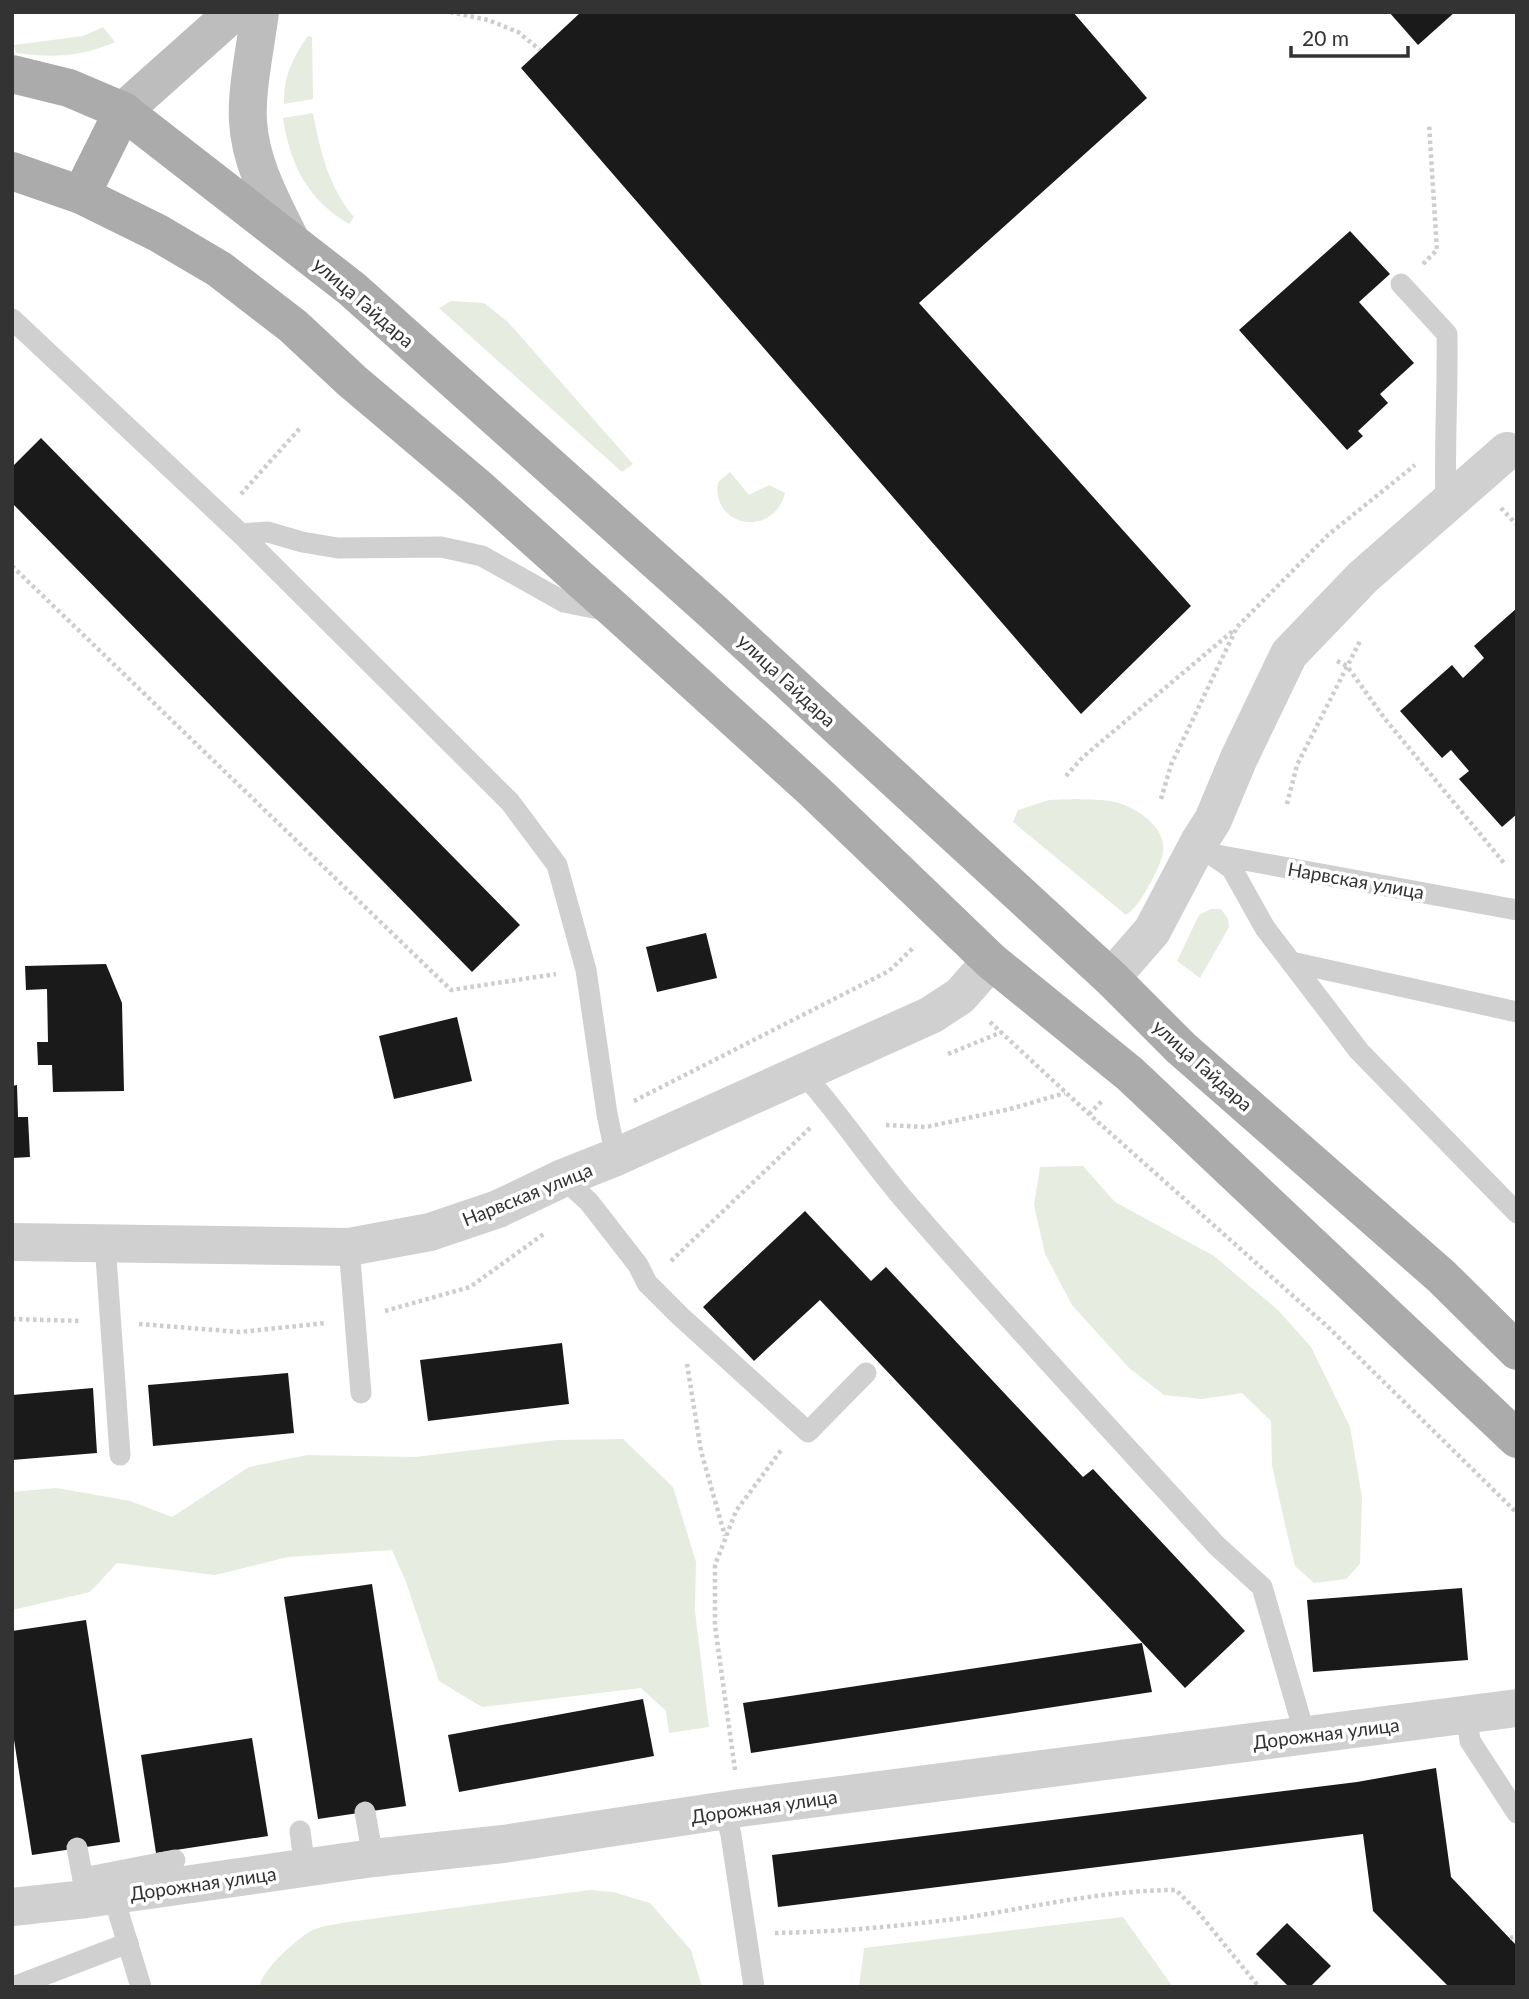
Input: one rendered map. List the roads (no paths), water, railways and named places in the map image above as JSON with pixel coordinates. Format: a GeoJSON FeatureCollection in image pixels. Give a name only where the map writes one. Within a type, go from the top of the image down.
{"type":"FeatureCollection","features":[{"type":"Feature","properties":{"kind":"main road"},"geometry":{"type":"LineString","coordinates":[[81,195],[123,111],[234,12]]}},
{"type":"Feature","properties":{"kind":"main road"},"geometry":{"type":"LineString","coordinates":[[260,12],[247,119],[250,144],[261,179],[290,239]]}},
{"type":"Feature","properties":{"kind":"main road","name":"улица Гайдара"},"geometry":{"type":"LineString","coordinates":[[12,74],[69,88],[123,111],[352,289],[724,622],[1111,978],[1181,1048],[1441,1276],[1517,1352]]}},
{"type":"Feature","properties":{"kind":"main road"},"geometry":{"type":"LineString","coordinates":[[12,171],[81,195],[158,233],[219,269],[293,326],[352,381],[475,485],[618,612],[814,791],[991,961],[1130,1074],[1517,1439]]}},
{"type":"Feature","properties":{"kind":"street"},"geometry":{"type":"LineString","coordinates":[[1111,978],[1152,931],[1202,854],[1199,842],[1213,820],[1239,758],[1289,654],[1363,578],[1507,451]]}},
{"type":"Feature","properties":{"kind":"street","name":"Нарвская улица"},"geometry":{"type":"LineString","coordinates":[[12,1242],[349,1247],[429,1232],[498,1209],[576,1190],[616,1157],[931,1015],[960,996],[991,961]]}},
{"type":"Feature","properties":{"kind":"street","name":"Дорожная улица"},"geometry":{"type":"LineString","coordinates":[[12,1907],[94,1891],[305,1869],[373,1858],[503,1844],[732,1809],[1517,1708]]}},
{"type":"Feature","properties":{"kind":"lane"},"geometry":{"type":"LineString","coordinates":[[1401,284],[1447,334],[1448,406],[1444,441],[1446,506]]}},
{"type":"Feature","properties":{"kind":"lane"},"geometry":{"type":"LineString","coordinates":[[12,319],[241,534],[510,802],[557,865],[586,970],[616,1157]]}},
{"type":"Feature","properties":{"kind":"lane"},"geometry":{"type":"LineString","coordinates":[[241,534],[268,532],[302,542],[338,548],[441,547],[482,556],[564,602],[618,612]]}},
{"type":"Feature","properties":{"kind":"lane"},"geometry":{"type":"LineString","coordinates":[[1202,854],[1232,869],[1265,928],[1359,1051],[1517,1213]]}},
{"type":"Feature","properties":{"kind":"lane","name":"Нарвская улица"},"geometry":{"type":"LineString","coordinates":[[1202,854],[1517,910]]}},
{"type":"Feature","properties":{"kind":"lane"},"geometry":{"type":"LineString","coordinates":[[1292,962],[1517,1012]]}},
{"type":"Feature","properties":{"kind":"lane"},"geometry":{"type":"LineString","coordinates":[[802,1072],[911,1208],[1216,1545],[1262,1587],[1305,1735]]}},
{"type":"Feature","properties":{"kind":"lane"},"geometry":{"type":"LineString","coordinates":[[576,1190],[638,1265],[647,1283],[808,1432],[866,1373]]}},
{"type":"Feature","properties":{"kind":"lane"},"geometry":{"type":"LineString","coordinates":[[106,1243],[120,1455]]}},
{"type":"Feature","properties":{"kind":"lane"},"geometry":{"type":"LineString","coordinates":[[349,1247],[361,1393]]}},
{"type":"Feature","properties":{"kind":"lane"},"geometry":{"type":"LineString","coordinates":[[1467,1715],[1470,1741],[1517,1813]]}},
{"type":"Feature","properties":{"kind":"lane"},"geometry":{"type":"LineString","coordinates":[[732,1809],[754,1987]]}},
{"type":"Feature","properties":{"kind":"lane"},"geometry":{"type":"LineString","coordinates":[[365,1812],[373,1858]]}},
{"type":"Feature","properties":{"kind":"lane"},"geometry":{"type":"LineString","coordinates":[[300,1831],[305,1869]]}},
{"type":"Feature","properties":{"kind":"lane"},"geometry":{"type":"LineString","coordinates":[[76,1848],[94,1891],[128,1944],[141,1987]]}},
{"type":"Feature","properties":{"kind":"lane"},"geometry":{"type":"LineString","coordinates":[[94,1891],[175,1860]]}},
{"type":"Feature","properties":{"kind":"lane"},"geometry":{"type":"LineString","coordinates":[[13,1987],[128,1944]]}}]}
